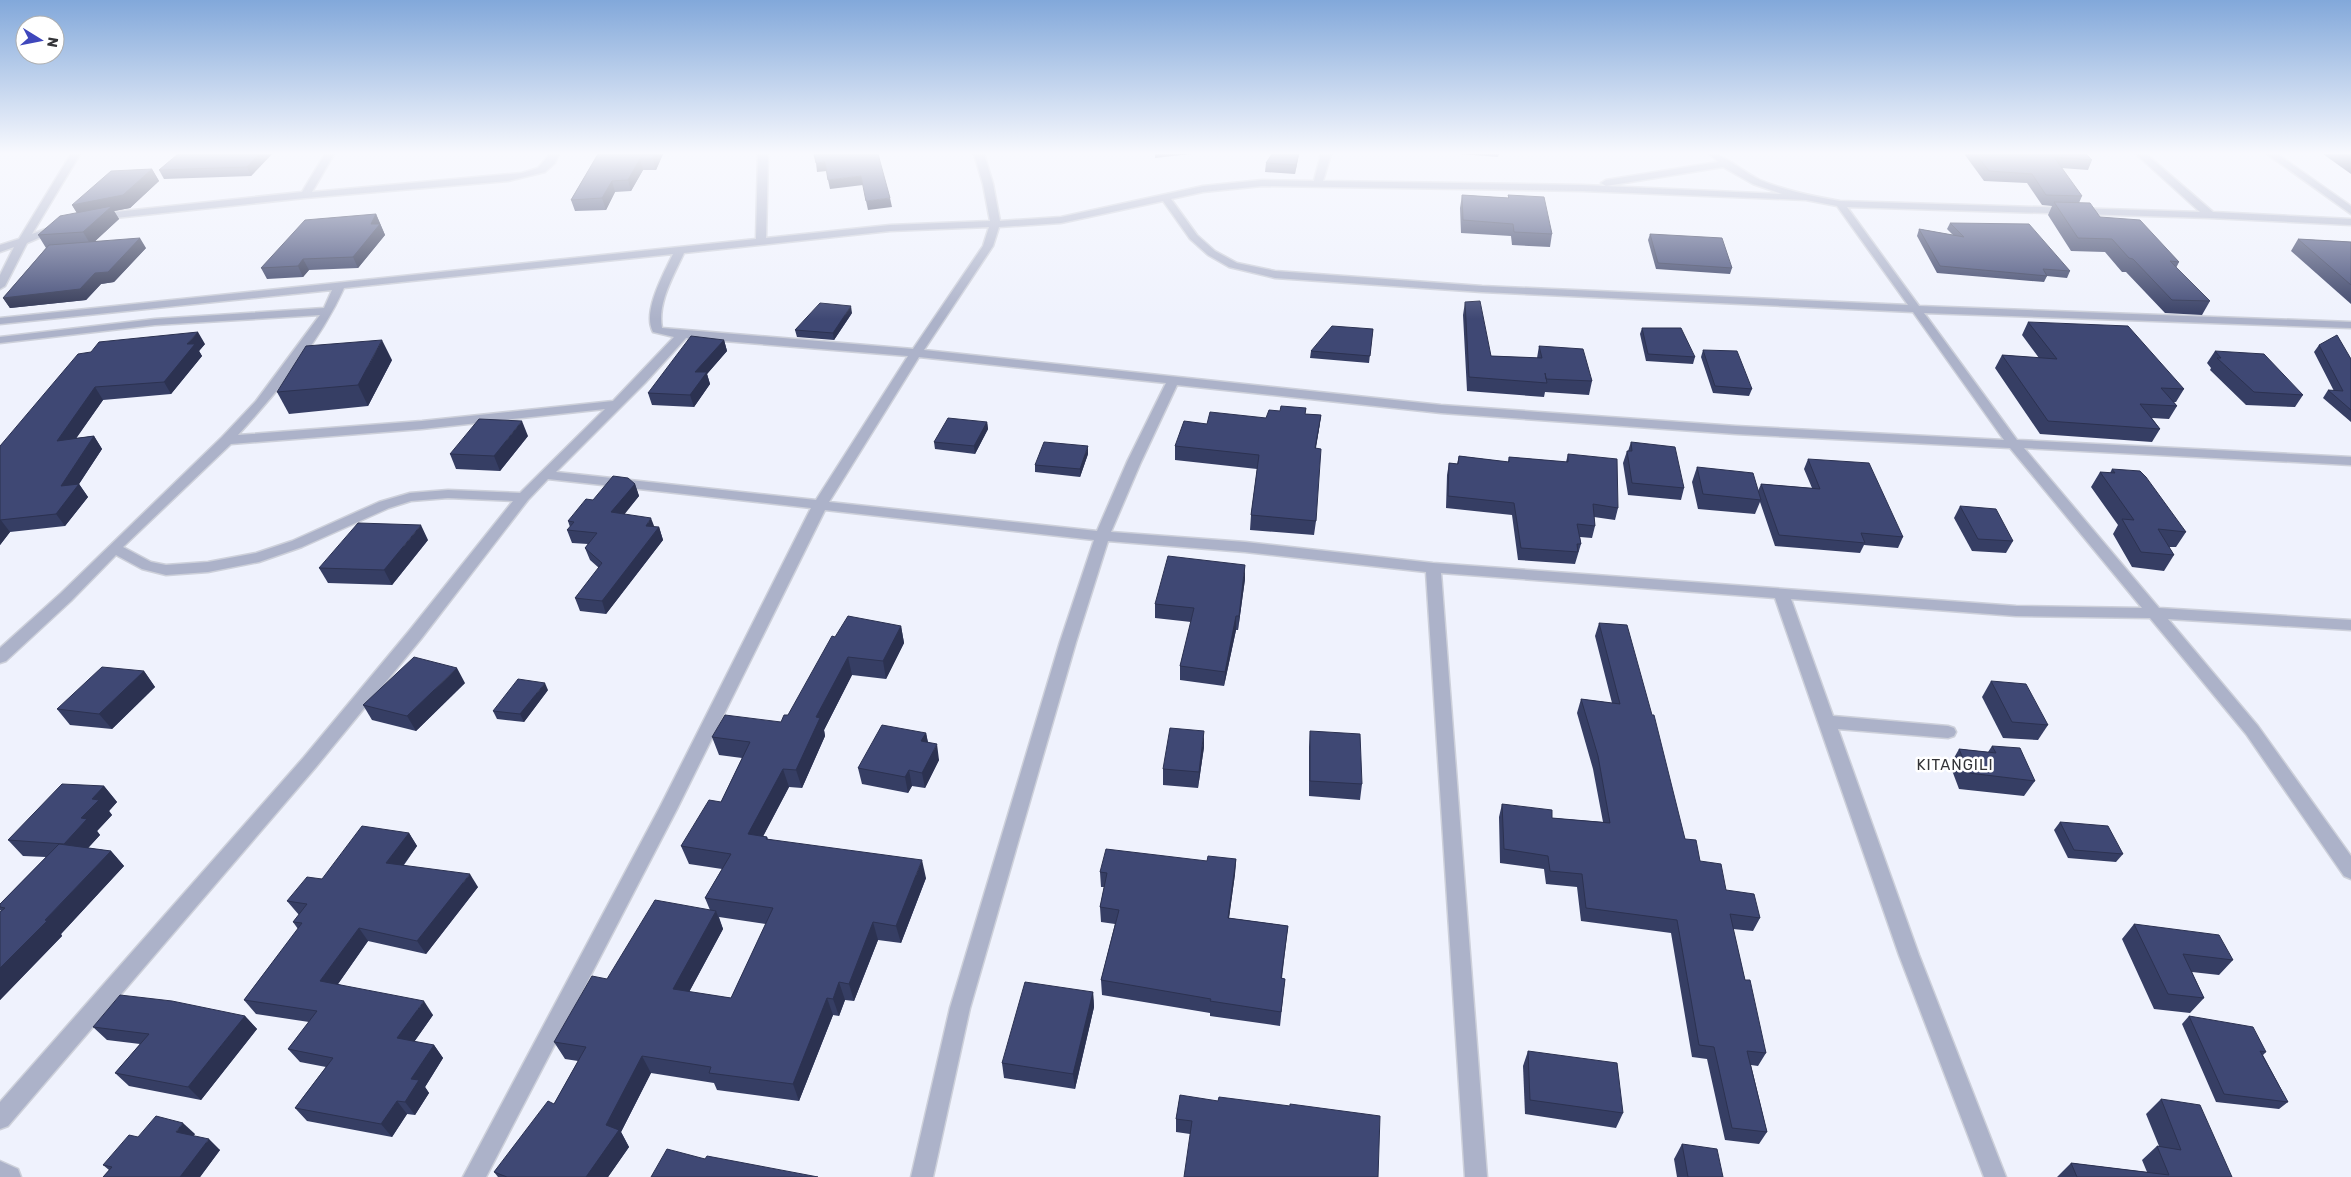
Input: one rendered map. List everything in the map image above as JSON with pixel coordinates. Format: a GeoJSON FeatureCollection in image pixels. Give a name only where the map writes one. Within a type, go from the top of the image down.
{"type":"FeatureCollection","features":[{"type":"Feature","properties":{"kind":"street"},"geometry":{"type":"LineString","coordinates":[[0,286],[21,243],[42,209]]}},
{"type":"Feature","properties":{"kind":"street"},"geometry":{"type":"LineString","coordinates":[[83,219],[168,209]]}},
{"type":"Feature","properties":{"kind":"street"},"geometry":{"type":"LineString","coordinates":[[761,240],[762,209]]}},
{"type":"Feature","properties":{"kind":"street"},"geometry":{"type":"LineString","coordinates":[[474,1177],[668,809],[820,505],[916,353],[983,253],[995,224],[992,209]]}},
{"type":"Feature","properties":{"kind":"street"},"geometry":{"type":"LineString","coordinates":[[0,321],[761,240],[927,225],[995,224],[1061,220],[1111,209]]}},
{"type":"Feature","properties":{"kind":"street"},"geometry":{"type":"LineString","coordinates":[[1173,209],[1198,242],[1216,257],[1255,272],[1432,287],[1917,309],[2351,325]]}},
{"type":"Feature","properties":{"kind":"street"},"geometry":{"type":"LineString","coordinates":[[1844,209],[2012,442],[2252,730],[2351,870]]}},
{"type":"Feature","properties":{"kind":"street"},"geometry":{"type":"LineString","coordinates":[[2006,209],[2210,215],[2351,222]]}},
{"type":"Feature","properties":{"kind":"street"},"geometry":{"type":"LineString","coordinates":[[2203,209],[2210,215]]}},
{"type":"Feature","properties":{"kind":"street"},"geometry":{"type":"LineString","coordinates":[[0,249],[21,243],[67,224]]}},
{"type":"Feature","properties":{"kind":"street"},"geometry":{"type":"LineString","coordinates":[[680,249],[656,309],[654,322],[657,330],[682,335],[916,353],[1441,409],[1586,420],[1736,430],[2012,442],[2351,461]]}},
{"type":"Feature","properties":{"kind":"street"},"geometry":{"type":"LineString","coordinates":[[0,657],[66,597],[114,548],[228,440],[260,404],[328,311],[340,285]]}},
{"type":"Feature","properties":{"kind":"street"},"geometry":{"type":"LineString","coordinates":[[0,340],[155,322],[328,311]]}},
{"type":"Feature","properties":{"kind":"street"},"geometry":{"type":"LineString","coordinates":[[0,1118],[310,762],[415,635],[523,497],[682,335]]}},
{"type":"Feature","properties":{"kind":"street"},"geometry":{"type":"LineString","coordinates":[[922,1177],[960,1008],[1031,764],[1102,536],[1134,462],[1174,380]]}},
{"type":"Feature","properties":{"kind":"street"},"geometry":{"type":"LineString","coordinates":[[228,440],[422,424],[616,404]]}},
{"type":"Feature","properties":{"kind":"street"},"geometry":{"type":"LineString","coordinates":[[544,475],[1102,536],[1245,547],[1433,568],[2016,610],[2155,613],[2351,625]]}},
{"type":"Feature","properties":{"kind":"street"},"geometry":{"type":"LineString","coordinates":[[114,548],[146,566],[166,570],[208,567],[258,557],[297,544],[384,506],[410,497],[448,494],[523,497]]}},
{"type":"Feature","properties":{"kind":"street"},"geometry":{"type":"LineString","coordinates":[[1433,568],[1476,1177]]}},
{"type":"Feature","properties":{"kind":"street"},"geometry":{"type":"LineString","coordinates":[[1781,593],[1909,955],[1995,1177]]}},
{"type":"Feature","properties":{"kind":"street"},"geometry":{"type":"LineString","coordinates":[[1828,722],[1948,732]]}},
{"type":"Feature","properties":{"kind":"street"},"geometry":{"type":"LineString","coordinates":[[0,1172],[10,1177]]}},
{"type":"Feature","properties":{"kind":"building"},"geometry":{"type":"Polygon","coordinates":[[[97,209],[109,209],[83,232],[38,235],[60,216],[97,209]]]}},
{"type":"Feature","properties":{"kind":"building"},"geometry":{"type":"Polygon","coordinates":[[[1463,209],[1547,209],[1552,234],[1514,232],[1513,224],[1463,220],[1463,209]]]}},
{"type":"Feature","properties":{"kind":"building"},"geometry":{"type":"Polygon","coordinates":[[[2059,209],[2094,209],[2100,217],[2140,220],[2179,262],[2170,261],[2210,301],[2172,300],[2112,239],[2078,238],[2059,209]]]}},
{"type":"Feature","properties":{"kind":"building"},"geometry":{"type":"Polygon","coordinates":[[[376,214],[371,224],[380,224],[353,257],[303,259],[298,266],[261,268],[305,220],[376,214]]]}},
{"type":"Feature","properties":{"kind":"building"},"geometry":{"type":"Polygon","coordinates":[[[1950,223],[2029,224],[2070,271],[2043,269],[2047,276],[1940,266],[1919,229],[1964,237],[1950,223]]]}},
{"type":"Feature","properties":{"kind":"building"},"geometry":{"type":"Polygon","coordinates":[[[1650,234],[1722,238],[1732,268],[1658,263],[1650,234]]]}},
{"type":"Feature","properties":{"kind":"building"},"geometry":{"type":"Polygon","coordinates":[[[140,238],[108,272],[95,273],[80,289],[3,298],[49,245],[140,238]]]}},
{"type":"Feature","properties":{"kind":"building"},"geometry":{"type":"Polygon","coordinates":[[[2298,239],[2351,242],[2351,285],[2298,239]]]}},
{"type":"Feature","properties":{"kind":"building"},"geometry":{"type":"Polygon","coordinates":[[[1480,301],[1491,356],[1542,358],[1539,346],[1583,349],[1592,381],[1546,379],[1547,383],[1469,377],[1465,302],[1480,301]]]}},
{"type":"Feature","properties":{"kind":"building"},"geometry":{"type":"Polygon","coordinates":[[[820,303],[851,306],[833,333],[795,330],[820,303]]]}},
{"type":"Feature","properties":{"kind":"building"},"geometry":{"type":"Polygon","coordinates":[[[2028,322],[2128,326],[2184,389],[2161,388],[2177,406],[2140,404],[2160,429],[2048,421],[2002,355],[2057,359],[2028,322]]]}},
{"type":"Feature","properties":{"kind":"building"},"geometry":{"type":"Polygon","coordinates":[[[1332,326],[1373,329],[1370,356],[1311,351],[1332,326]]]}},
{"type":"Feature","properties":{"kind":"building"},"geometry":{"type":"Polygon","coordinates":[[[1642,328],[1681,328],[1695,357],[1648,354],[1642,328]]]}},
{"type":"Feature","properties":{"kind":"building"},"geometry":{"type":"Polygon","coordinates":[[[198,332],[187,344],[195,344],[164,382],[95,387],[57,441],[94,436],[61,486],[79,484],[56,514],[0,520],[0,446],[78,354],[91,352],[99,342],[198,332]]]}},
{"type":"Feature","properties":{"kind":"building"},"geometry":{"type":"Polygon","coordinates":[[[2337,335],[2351,359],[2351,410],[2328,390],[2343,391],[2319,345],[2337,335]]]}},
{"type":"Feature","properties":{"kind":"building"},"geometry":{"type":"Polygon","coordinates":[[[691,336],[724,340],[695,372],[707,372],[690,395],[648,393],[691,336]]]}},
{"type":"Feature","properties":{"kind":"building"},"geometry":{"type":"Polygon","coordinates":[[[382,340],[358,385],[277,392],[306,346],[382,340]]]}},
{"type":"Feature","properties":{"kind":"building"},"geometry":{"type":"Polygon","coordinates":[[[1703,350],[1737,351],[1752,389],[1715,386],[1703,350]]]}},
{"type":"Feature","properties":{"kind":"building"},"geometry":{"type":"Polygon","coordinates":[[[2215,351],[2264,354],[2303,395],[2254,392],[2217,358],[2221,358],[2215,351]]]}},
{"type":"Feature","properties":{"kind":"building"},"geometry":{"type":"Polygon","coordinates":[[[1281,406],[1306,408],[1305,414],[1321,415],[1315,448],[1321,449],[1316,521],[1251,515],[1259,455],[1175,446],[1184,421],[1207,424],[1210,412],[1266,418],[1269,410],[1280,411],[1281,406]]]}},
{"type":"Feature","properties":{"kind":"building"},"geometry":{"type":"Polygon","coordinates":[[[948,418],[987,422],[974,446],[934,442],[948,418]]]}},
{"type":"Feature","properties":{"kind":"building"},"geometry":{"type":"Polygon","coordinates":[[[479,419],[522,421],[494,456],[450,454],[479,419]]]}},
{"type":"Feature","properties":{"kind":"building"},"geometry":{"type":"Polygon","coordinates":[[[1044,442],[1088,446],[1080,469],[1035,465],[1044,442]]]}},
{"type":"Feature","properties":{"kind":"building"},"geometry":{"type":"Polygon","coordinates":[[[1631,442],[1675,447],[1684,488],[1632,483],[1627,451],[1632,451],[1631,442]]]}},
{"type":"Feature","properties":{"kind":"building"},"geometry":{"type":"Polygon","coordinates":[[[1568,454],[1617,459],[1618,508],[1593,504],[1595,526],[1577,524],[1581,544],[1577,544],[1578,552],[1521,548],[1514,503],[1448,496],[1449,463],[1458,464],[1459,456],[1509,462],[1509,457],[1568,462],[1568,454]]]}},
{"type":"Feature","properties":{"kind":"building"},"geometry":{"type":"Polygon","coordinates":[[[1808,459],[1869,463],[1903,537],[1861,533],[1865,543],[1779,535],[1761,484],[1820,489],[1808,459]]]}},
{"type":"Feature","properties":{"kind":"building"},"geometry":{"type":"Polygon","coordinates":[[[1697,467],[1753,473],[1761,500],[1703,494],[1697,467]]]}},
{"type":"Feature","properties":{"kind":"building"},"geometry":{"type":"Polygon","coordinates":[[[2112,469],[2140,471],[2186,532],[2158,529],[2174,555],[2141,552],[2122,519],[2134,520],[2100,472],[2115,473],[2112,469]]]}},
{"type":"Feature","properties":{"kind":"building"},"geometry":{"type":"Polygon","coordinates":[[[613,476],[628,478],[635,484],[611,512],[651,518],[646,526],[659,527],[602,601],[575,598],[602,563],[585,548],[597,533],[567,530],[574,522],[568,521],[586,499],[593,500],[613,476]]]}},
{"type":"Feature","properties":{"kind":"building"},"geometry":{"type":"Polygon","coordinates":[[[1960,506],[1996,509],[2013,541],[1978,539],[1960,506]]]}},
{"type":"Feature","properties":{"kind":"building"},"geometry":{"type":"Polygon","coordinates":[[[358,523],[421,525],[384,570],[319,568],[358,523]]]}},
{"type":"Feature","properties":{"kind":"building"},"geometry":{"type":"Polygon","coordinates":[[[1168,556],[1245,565],[1239,616],[1236,616],[1225,672],[1180,666],[1194,608],[1155,604],[1168,556]]]}},
{"type":"Feature","properties":{"kind":"building"},"geometry":{"type":"Polygon","coordinates":[[[848,616],[901,626],[883,661],[848,657],[816,717],[820,718],[796,770],[783,769],[748,834],[767,837],[766,839],[922,860],[896,926],[873,922],[849,984],[839,982],[833,999],[827,998],[793,1084],[709,1073],[711,1067],[642,1056],[606,1125],[619,1130],[586,1177],[507,1177],[494,1172],[548,1101],[554,1104],[586,1047],[554,1042],[592,976],[607,979],[655,900],[716,911],[673,989],[731,998],[773,908],[705,898],[731,854],[681,846],[709,800],[721,802],[750,742],[712,737],[725,715],[781,722],[784,715],[788,715],[832,636],[835,637],[848,616]]]}},
{"type":"Feature","properties":{"kind":"building"},"geometry":{"type":"Polygon","coordinates":[[[1599,623],[1627,625],[1652,715],[1654,715],[1685,839],[1696,840],[1700,861],[1721,864],[1726,890],[1754,894],[1760,918],[1730,914],[1745,980],[1750,980],[1766,1053],[1747,1051],[1767,1132],[1732,1128],[1714,1047],[1699,1045],[1677,920],[1586,908],[1582,874],[1550,871],[1548,856],[1504,849],[1502,804],[1552,810],[1552,818],[1610,823],[1598,756],[1581,699],[1620,704],[1599,623]]]}},
{"type":"Feature","properties":{"kind":"building"},"geometry":{"type":"Polygon","coordinates":[[[414,657],[457,668],[407,716],[363,705],[414,657]]]}},
{"type":"Feature","properties":{"kind":"building"},"geometry":{"type":"Polygon","coordinates":[[[102,667],[144,671],[99,714],[57,709],[102,667]]]}},
{"type":"Feature","properties":{"kind":"building"},"geometry":{"type":"Polygon","coordinates":[[[518,679],[545,683],[520,714],[493,711],[518,679]]]}},
{"type":"Feature","properties":{"kind":"building"},"geometry":{"type":"Polygon","coordinates":[[[1991,681],[2026,684],[2048,725],[2012,722],[1991,681]]]}},
{"type":"Feature","properties":{"kind":"building"},"geometry":{"type":"Polygon","coordinates":[[[882,725],[926,733],[921,741],[937,744],[922,773],[909,770],[905,777],[858,768],[882,725]]]}},
{"type":"Feature","properties":{"kind":"building"},"geometry":{"type":"Polygon","coordinates":[[[1170,728],[1204,731],[1199,772],[1163,769],[1170,728]]]}},
{"type":"Feature","properties":{"kind":"building"},"geometry":{"type":"Polygon","coordinates":[[[1310,731],[1360,734],[1362,784],[1310,781],[1310,731]]]}},
{"type":"Feature","properties":{"kind":"building"},"geometry":{"type":"Polygon","coordinates":[[[1992,746],[2020,748],[2035,781],[1969,773],[1959,749],[1996,753],[1992,746]]]}},
{"type":"Feature","properties":{"kind":"building"},"geometry":{"type":"Polygon","coordinates":[[[62,784],[104,786],[92,799],[99,800],[81,818],[87,819],[64,844],[8,840],[62,784]]]}},
{"type":"Feature","properties":{"kind":"building"},"geometry":{"type":"Polygon","coordinates":[[[2060,822],[2108,826],[2123,854],[2074,850],[2060,822]]]}},
{"type":"Feature","properties":{"kind":"building"},"geometry":{"type":"Polygon","coordinates":[[[362,826],[409,833],[386,863],[470,874],[417,941],[359,928],[320,981],[424,1001],[397,1038],[434,1045],[411,1079],[419,1080],[405,1102],[397,1101],[381,1124],[295,1108],[333,1058],[288,1049],[317,1011],[244,1000],[302,923],[293,922],[307,904],[287,901],[307,877],[322,879],[362,826]]]}},
{"type":"Feature","properties":{"kind":"building"},"geometry":{"type":"Polygon","coordinates":[[[59,844],[111,851],[45,920],[47,921],[0,968],[0,912],[5,908],[0,907],[0,904],[59,844]]]}},
{"type":"Feature","properties":{"kind":"building"},"geometry":{"type":"Polygon","coordinates":[[[1106,849],[1207,861],[1208,856],[1236,859],[1228,918],[1288,926],[1281,978],[1285,979],[1281,1012],[1210,1001],[1211,999],[1101,980],[1119,910],[1100,907],[1107,873],[1100,872],[1106,849]]]}},
{"type":"Feature","properties":{"kind":"building"},"geometry":{"type":"Polygon","coordinates":[[[2134,924],[2219,935],[2233,960],[2183,954],[2204,998],[2168,994],[2134,924]]]}},
{"type":"Feature","properties":{"kind":"building"},"geometry":{"type":"Polygon","coordinates":[[[1025,982],[1093,992],[1073,1074],[1002,1063],[1025,982]]]}},
{"type":"Feature","properties":{"kind":"building"},"geometry":{"type":"Polygon","coordinates":[[[120,995],[172,1001],[245,1016],[188,1087],[115,1073],[149,1034],[93,1027],[120,995]]]}},
{"type":"Feature","properties":{"kind":"building"},"geometry":{"type":"Polygon","coordinates":[[[2189,1016],[2253,1027],[2266,1052],[2260,1051],[2288,1102],[2224,1094],[2189,1016]]]}},
{"type":"Feature","properties":{"kind":"building"},"geometry":{"type":"Polygon","coordinates":[[[1528,1051],[1617,1063],[1623,1113],[1530,1100],[1528,1051]]]}},
{"type":"Feature","properties":{"kind":"building"},"geometry":{"type":"Polygon","coordinates":[[[1180,1095],[1218,1101],[1219,1097],[1290,1106],[1290,1104],[1380,1116],[1378,1177],[1184,1177],[1192,1121],[1176,1119],[1180,1095]]]}},
{"type":"Feature","properties":{"kind":"building"},"geometry":{"type":"Polygon","coordinates":[[[2161,1099],[2200,1105],[2232,1177],[2077,1177],[2071,1163],[2169,1175],[2157,1146],[2181,1150],[2161,1099]]]}},
{"type":"Feature","properties":{"kind":"building"},"geometry":{"type":"Polygon","coordinates":[[[156,1116],[183,1123],[176,1132],[209,1139],[180,1177],[103,1177],[112,1167],[103,1165],[129,1135],[138,1137],[156,1116]]]}},
{"type":"Feature","properties":{"kind":"building"},"geometry":{"type":"Polygon","coordinates":[[[1682,1144],[1717,1149],[1723,1177],[1688,1177],[1682,1144]]]}},
{"type":"Feature","properties":{"kind":"building"},"geometry":{"type":"Polygon","coordinates":[[[667,1149],[705,1159],[707,1156],[818,1177],[651,1177],[667,1149]]]}},
{"type":"Feature","properties":{"kind":"district","name":"KITANGILI"},"geometry":{"type":"Point","coordinates":[1955,765]}}]}
